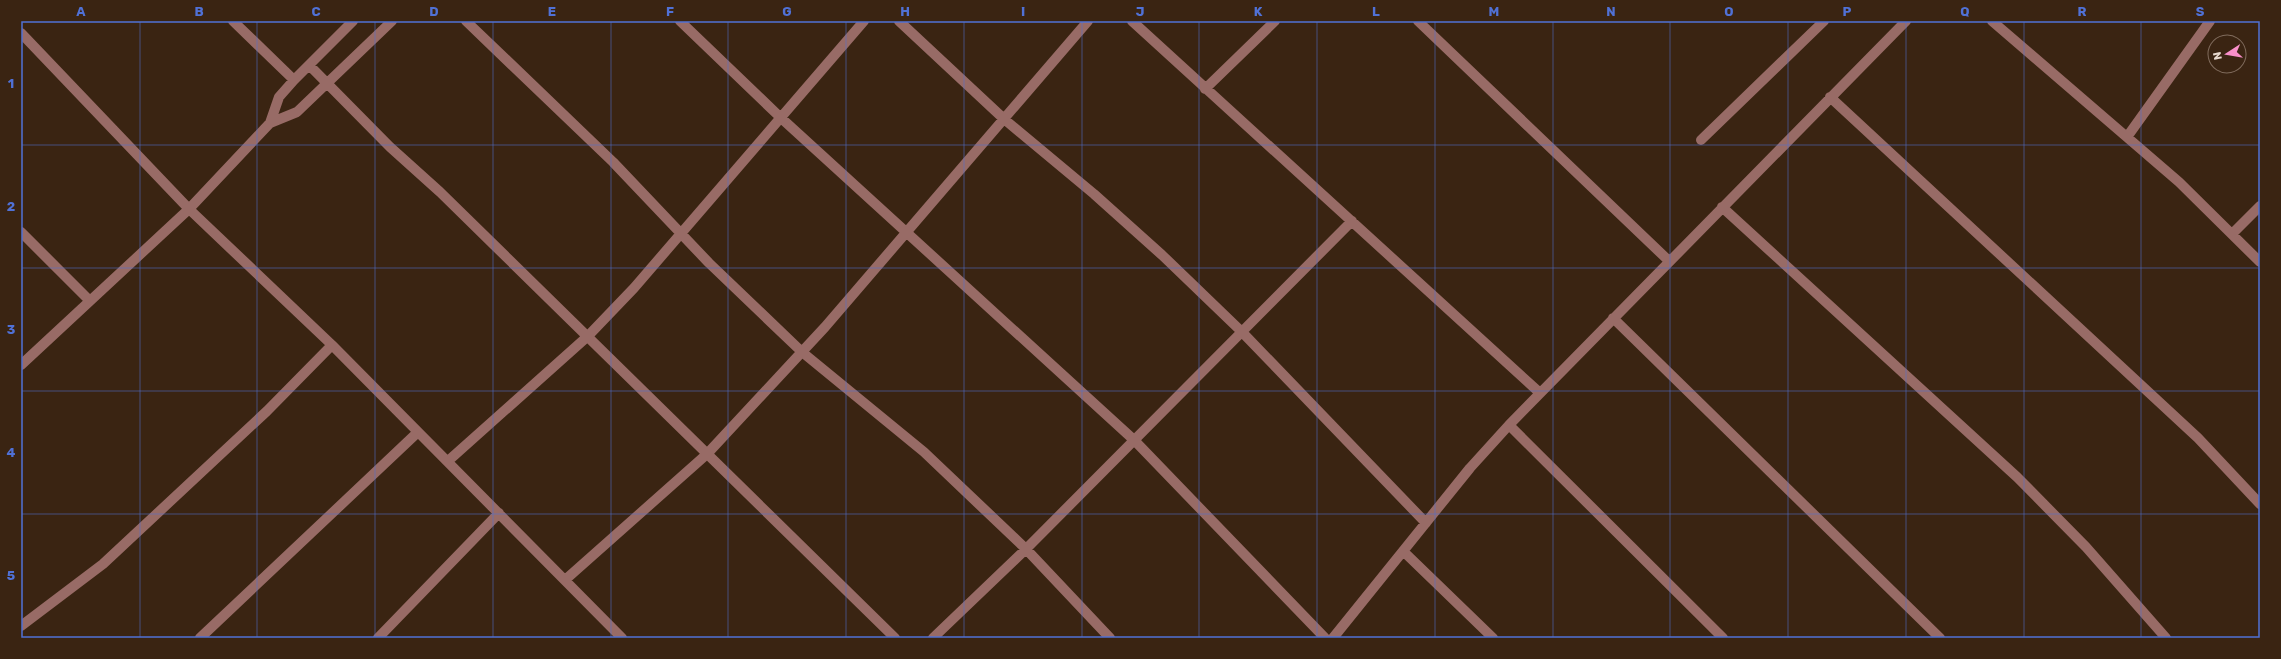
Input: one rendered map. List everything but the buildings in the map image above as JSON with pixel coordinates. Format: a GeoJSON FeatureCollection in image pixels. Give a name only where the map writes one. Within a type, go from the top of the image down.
{"type":"FeatureCollection","features":[{"type":"Feature","properties":{"kind":"street"},"geometry":{"type":"LineString","coordinates":[[233,21],[294,80]]}},
{"type":"Feature","properties":{"kind":"street"},"geometry":{"type":"LineString","coordinates":[[270,123],[279,97],[353,21]]}},
{"type":"Feature","properties":{"kind":"street"},"geometry":{"type":"LineString","coordinates":[[21,365],[188,209],[270,123],[297,112],[392,21]]}},
{"type":"Feature","properties":{"kind":"street"},"geometry":{"type":"LineString","coordinates":[[466,21],[613,162],[680,234],[802,352],[924,452],[1026,548],[1110,638]]}},
{"type":"Feature","properties":{"kind":"street"},"geometry":{"type":"LineString","coordinates":[[680,21],[780,117],[1134,440],[1325,638]]}},
{"type":"Feature","properties":{"kind":"street"},"geometry":{"type":"LineString","coordinates":[[448,462],[588,336],[634,288],[864,21]]}},
{"type":"Feature","properties":{"kind":"street"},"geometry":{"type":"LineString","coordinates":[[900,21],[1004,119],[1140,234],[1242,332],[1426,523]]}},
{"type":"Feature","properties":{"kind":"street"},"geometry":{"type":"LineString","coordinates":[[565,580],[707,454],[802,352],[1088,21]]}},
{"type":"Feature","properties":{"kind":"street"},"geometry":{"type":"LineString","coordinates":[[1132,21],[1540,393]]}},
{"type":"Feature","properties":{"kind":"street"},"geometry":{"type":"LineString","coordinates":[[1205,89],[1275,21]]}},
{"type":"Feature","properties":{"kind":"street"},"geometry":{"type":"LineString","coordinates":[[1418,21],[1669,262]]}},
{"type":"Feature","properties":{"kind":"street"},"geometry":{"type":"LineString","coordinates":[[1701,140],[1824,21]]}},
{"type":"Feature","properties":{"kind":"street"},"geometry":{"type":"LineString","coordinates":[[1333,638],[1470,468],[1509,425],[1906,21]]}},
{"type":"Feature","properties":{"kind":"street"},"geometry":{"type":"LineString","coordinates":[[1992,21],[2179,182],[2260,262]]}},
{"type":"Feature","properties":{"kind":"street"},"geometry":{"type":"LineString","coordinates":[[2128,137],[2210,21]]}},
{"type":"Feature","properties":{"kind":"street"},"geometry":{"type":"LineString","coordinates":[[21,33],[188,209],[332,345],[622,638]]}},
{"type":"Feature","properties":{"kind":"street"},"geometry":{"type":"LineString","coordinates":[[309,65],[588,336],[895,638]]}},
{"type":"Feature","properties":{"kind":"street"},"geometry":{"type":"LineString","coordinates":[[1830,97],[2198,438],[2260,504]]}},
{"type":"Feature","properties":{"kind":"street"},"geometry":{"type":"LineString","coordinates":[[2232,234],[2260,206]]}},
{"type":"Feature","properties":{"kind":"street"},"geometry":{"type":"LineString","coordinates":[[1722,207],[2017,477],[2086,547],[2166,638]]}},
{"type":"Feature","properties":{"kind":"street"},"geometry":{"type":"LineString","coordinates":[[933,638],[1026,548],[1352,221]]}},
{"type":"Feature","properties":{"kind":"street"},"geometry":{"type":"LineString","coordinates":[[21,232],[90,301]]}},
{"type":"Feature","properties":{"kind":"street"},"geometry":{"type":"LineString","coordinates":[[1613,318],[1940,638]]}},
{"type":"Feature","properties":{"kind":"street"},"geometry":{"type":"LineString","coordinates":[[21,626],[103,564],[267,411],[332,345]]}},
{"type":"Feature","properties":{"kind":"street"},"geometry":{"type":"LineString","coordinates":[[1509,425],[1723,638]]}},
{"type":"Feature","properties":{"kind":"street"},"geometry":{"type":"LineString","coordinates":[[202,637],[418,432]]}},
{"type":"Feature","properties":{"kind":"street"},"geometry":{"type":"LineString","coordinates":[[378,638],[499,513]]}},
{"type":"Feature","properties":{"kind":"street"},"geometry":{"type":"LineString","coordinates":[[1403,551],[1493,638]]}}]}
